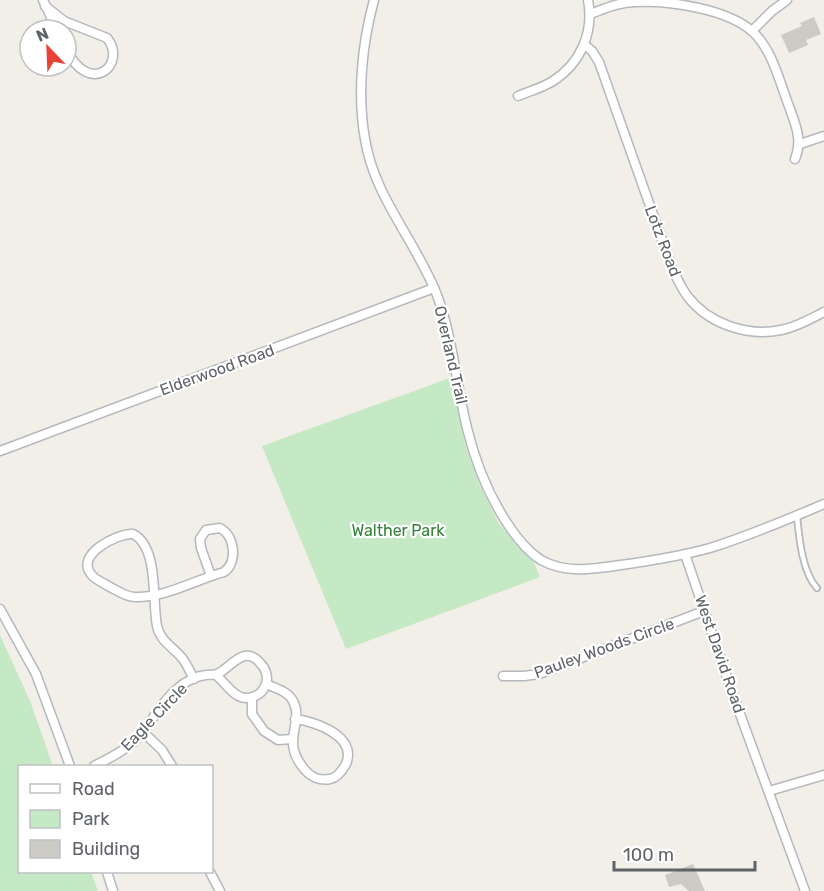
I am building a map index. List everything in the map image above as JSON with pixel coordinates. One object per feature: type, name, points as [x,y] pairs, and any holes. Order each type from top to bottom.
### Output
[{"type":"street","name":"Overland Trail","points":[[374,0],[362,72],[362,121],[366,147],[380,189],[422,261],[434,288],[444,318],[467,428],[478,466],[502,515],[515,536],[526,548],[540,560],[554,565],[578,570],[685,554]]},
{"type":"street","points":[[518,96],[543,87],[560,76],[585,45],[590,14],[588,0]]},
{"type":"street","points":[[752,31],[787,0]]},
{"type":"street","points":[[590,14],[634,2],[662,3],[718,14],[735,20],[752,31],[770,57],[800,138],[795,159]]},
{"type":"street","points":[[44,3],[51,18]]},
{"type":"street","points":[[44,3],[61,18]]},
{"type":"street","points":[[78,26],[107,38],[114,57],[110,65],[99,73],[87,74],[78,68]]},
{"type":"street","name":"Lotz Road","points":[[585,45],[599,62],[672,268],[692,302],[724,324],[741,330],[758,332],[792,327],[824,312]]},
{"type":"street","points":[[800,144],[824,136]]},
{"type":"street","name":"Elderwood Road","points":[[0,451],[434,288]]},
{"type":"street","points":[[685,554],[730,541],[824,504]]},
{"type":"street","points":[[194,679],[183,660],[160,635],[156,620],[154,596],[153,573],[142,541],[126,534],[116,536],[97,549],[87,561],[87,568],[92,576],[123,595],[132,598],[154,596],[211,576],[226,570],[232,561],[231,540],[229,534],[220,528],[206,530],[200,539],[211,576]]},
{"type":"street","name":"West David Road","points":[[685,554],[804,891]]},
{"type":"street","points":[[0,609],[36,674],[70,765]]},
{"type":"street","name":"Pauley Woods Circle","points":[[503,676],[539,674],[704,611]]},
{"type":"street","name":"Eagle Circle","points":[[96,765],[125,748],[143,732],[177,688],[205,675],[216,675],[237,658],[252,657],[263,666],[266,673],[266,684]]},
{"type":"street","points":[[216,675],[230,691],[239,697],[252,697],[262,691],[266,684],[291,697],[296,709],[292,739],[296,758],[310,775],[317,778],[334,778],[348,758],[346,748],[333,732],[319,723],[295,719]]},
{"type":"street","points":[[252,697],[252,714],[264,731],[278,740],[292,739]]},
{"type":"street","points":[[143,732],[162,750],[171,765]]},
{"type":"street","points":[[769,791],[824,775]]},
{"type":"street","points":[[107,873],[113,891]]},
{"type":"street","points":[[211,873],[220,891]]},
{"type":"lane","points":[[797,516],[801,549],[811,580],[817,588]]},
{"type":"green space","name":"Walther Park","points":[[450,378],[467,451],[480,485],[498,522],[517,546],[532,558],[540,577],[346,649],[262,446]]},
{"type":"green space","points":[[0,635],[30,701],[53,765],[18,765],[18,873],[91,873],[98,891],[0,891]]},
{"type":"building","points":[[814,17],[821,34],[806,40],[808,45],[789,53],[781,35],[802,26],[800,23]]},
{"type":"building","points":[[693,864],[705,891],[689,891],[681,884],[669,887],[665,875]]}]
